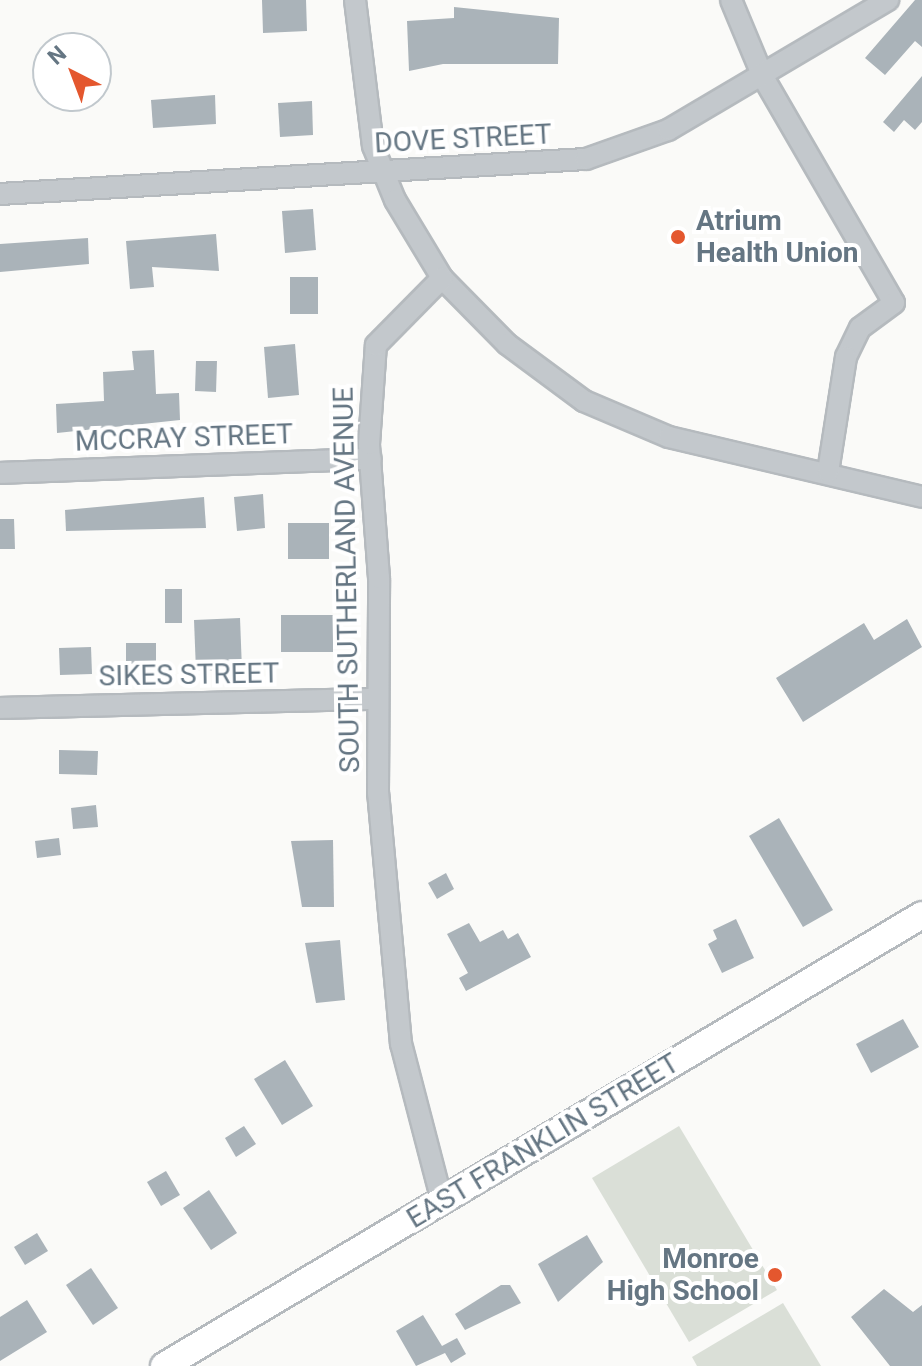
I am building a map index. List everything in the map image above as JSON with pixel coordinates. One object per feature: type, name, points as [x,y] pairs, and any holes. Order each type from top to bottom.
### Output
[{"type":"main road","name":"EAST FRANKLIN STREET","points":[[164,1366],[922,915]]},
{"type":"street","points":[[355,0],[359,71],[385,172],[418,245],[442,278],[507,344],[584,401],[669,437],[828,472],[922,497]]},
{"type":"street","points":[[731,0],[763,77],[894,303],[860,328],[846,357],[828,472]]},
{"type":"street","name":"DOVE STREET","points":[[0,194],[385,172],[605,155],[659,135],[763,77],[888,0]]},
{"type":"street","name":"SOUTH SUTHERLAND AVENUE","points":[[442,278],[376,345],[371,459],[378,793],[401,1044],[442,1201]]},
{"type":"street","name":"MCCRAY STREET","points":[[0,473],[371,459]]},
{"type":"street","name":"SIKES STREET","points":[[0,708],[378,699]]},
{"type":"shaded area","points":[[679,1126],[777,1290],[689,1342],[592,1178]]},
{"type":"shaded area","points":[[783,1303],[821,1366],[697,1366],[692,1357]]},
{"type":"building","points":[[262,0],[306,0],[307,31],[263,33]]},
{"type":"building","points":[[915,0],[922,0],[922,47],[915,41],[885,75],[865,58]]},
{"type":"building","points":[[454,7],[559,18],[558,64],[443,64],[409,71],[407,21],[454,18]]},
{"type":"building","points":[[922,76],[922,122],[915,130],[904,120],[894,132],[883,122]]},
{"type":"building","points":[[215,95],[216,124],[153,128],[151,100]]},
{"type":"building","points":[[312,101],[313,135],[280,137],[278,103]]},
{"type":"building","points":[[313,209],[316,250],[285,253],[282,211]]},
{"type":"building","points":[[216,234],[219,271],[152,267],[154,287],[130,289],[126,241]]},
{"type":"building","points":[[88,238],[89,264],[0,272],[0,244]]},
{"type":"building","points":[[290,277],[318,277],[318,314],[290,314]]},
{"type":"building","points":[[295,344],[299,395],[268,398],[264,347]]},
{"type":"building","points":[[154,350],[156,394],[179,393],[180,420],[57,433],[56,404],[104,401],[103,372],[134,370],[132,351]]},
{"type":"building","points":[[196,361],[217,361],[216,392],[195,391]]},
{"type":"building","points":[[263,494],[265,528],[237,531],[234,497]]},
{"type":"building","points":[[204,497],[206,528],[66,531],[65,510]]},
{"type":"building","points":[[0,519],[14,519],[15,549],[0,549]]},
{"type":"building","points":[[288,523],[329,523],[329,559],[288,559]]},
{"type":"building","points":[[165,589],[182,589],[182,623],[165,623]]},
{"type":"building","points":[[281,615],[333,615],[333,652],[281,652]]},
{"type":"building","points":[[240,618],[242,670],[196,671],[194,620]]},
{"type":"building","points":[[907,619],[922,647],[803,722],[776,678],[864,623],[874,640]]},
{"type":"building","points":[[126,643],[156,643],[156,671],[126,671]]},
{"type":"building","points":[[91,647],[92,674],[60,675],[59,648]]},
{"type":"building","points":[[59,750],[98,751],[97,775],[59,774]]},
{"type":"building","points":[[96,805],[98,827],[73,829],[71,808]]},
{"type":"building","points":[[779,818],[833,910],[803,927],[749,836]]},
{"type":"building","points":[[59,838],[61,855],[37,858],[35,841]]},
{"type":"building","points":[[333,840],[334,907],[302,907],[291,841]]},
{"type":"building","points":[[446,873],[454,889],[437,899],[428,883]]},
{"type":"building","points":[[736,919],[754,958],[722,973],[708,944],[717,939],[713,930]]},
{"type":"building","points":[[469,923],[480,942],[503,930],[508,939],[518,933],[531,957],[466,991],[459,978],[468,973],[447,934]]},
{"type":"building","points":[[340,940],[345,1000],[316,1003],[305,943]]},
{"type":"building","points":[[903,1019],[919,1047],[871,1073],[856,1044]]},
{"type":"building","points":[[285,1060],[313,1106],[282,1125],[254,1079]]},
{"type":"building","points":[[244,1126],[256,1144],[236,1157],[225,1138]]},
{"type":"building","points":[[166,1171],[180,1195],[161,1206],[147,1182]]},
{"type":"building","points":[[209,1190],[237,1233],[211,1250],[183,1208]]},
{"type":"building","points":[[37,1233],[48,1251],[25,1265],[14,1247]]},
{"type":"building","points":[[587,1235],[603,1262],[558,1302],[538,1264]]},
{"type":"building","points":[[91,1268],[118,1308],[93,1325],[66,1285]]},
{"type":"building","points":[[501,1285],[510,1285],[521,1303],[465,1330],[455,1314]]},
{"type":"building","points":[[884,1289],[913,1312],[922,1305],[922,1366],[890,1366],[851,1317]]},
{"type":"building","points":[[27,1300],[47,1332],[0,1361],[0,1317]]},
{"type":"building","points":[[423,1315],[442,1346],[457,1338],[466,1354],[451,1363],[445,1353],[416,1366],[396,1331]]},
{"type":"place","name":"Atrium Health Union","points":[[678,237]]},
{"type":"place","name":"Monroe High School","points":[[775,1275]]}]
